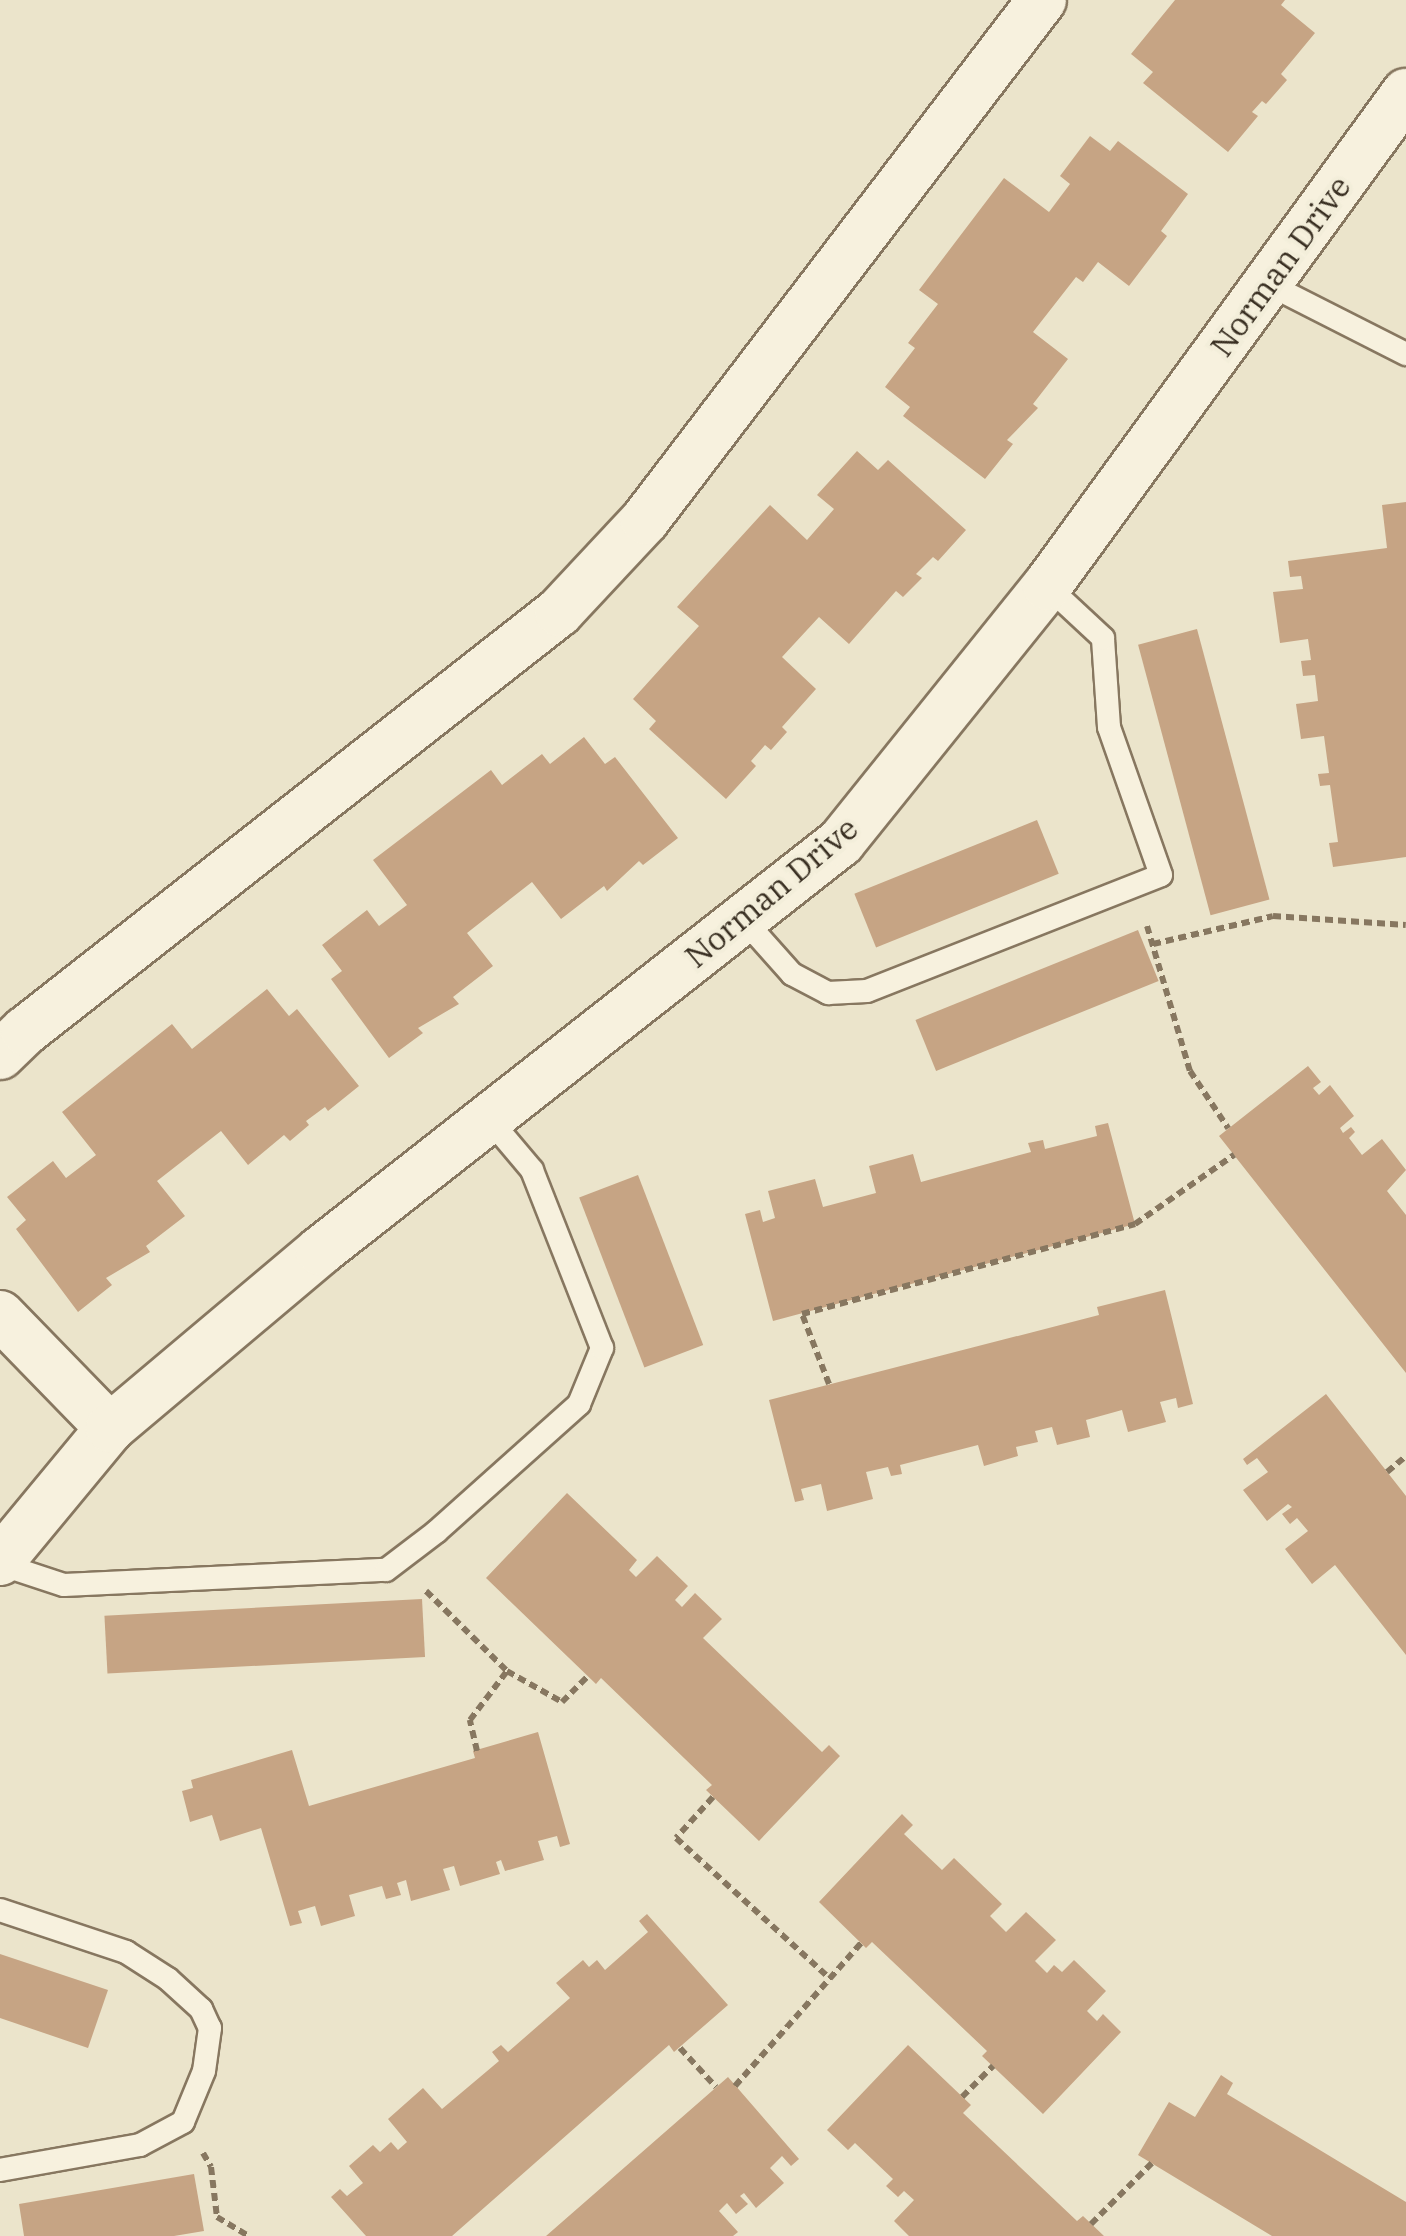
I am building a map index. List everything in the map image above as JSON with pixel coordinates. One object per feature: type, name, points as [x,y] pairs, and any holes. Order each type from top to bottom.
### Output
[{"type":"street","points":[[0,1055],[559,612],[645,520],[1042,0]]},
{"type":"street","name":"Norman Drive","points":[[0,1563],[110,1428],[320,1250],[841,842],[1048,586],[1406,94]]},
{"type":"street","points":[[0,1315],[110,1428]]},
{"type":"lane","points":[[1268,284],[1406,354]]},
{"type":"lane","points":[[743,918],[792,974],[828,993],[868,992],[1161,875],[1110,727],[1103,638],[1048,586]]},
{"type":"lane","points":[[0,1563],[64,1586],[386,1570],[579,1404],[602,1348],[532,1170],[488,1118]]},
{"type":"lane","points":[[0,1910],[126,1952],[168,1979],[201,2008],[210,2028],[204,2070],[183,2122],[140,2145],[0,2170]]},
{"type":"path","points":[[1129,888],[1153,944],[1190,1071],[1228,1128]]},
{"type":"path","points":[[1153,944],[1274,916],[1406,925]]},
{"type":"path","points":[[830,1384],[802,1314],[1135,1224],[1234,1155]]},
{"type":"path","points":[[1387,1472],[1406,1456]]},
{"type":"path","points":[[396,1562],[507,1672],[562,1702],[588,1676]]},
{"type":"path","points":[[477,1750],[470,1720],[507,1672]]},
{"type":"path","points":[[713,1797],[676,1838],[827,1976]]},
{"type":"path","points":[[735,2086],[827,1976],[861,1942]]},
{"type":"path","points":[[680,2048],[716,2087]]},
{"type":"path","points":[[962,2097],[992,2066]]},
{"type":"path","points":[[183,2122],[211,2167],[217,2217],[250,2236]]},
{"type":"path","points":[[1091,2224],[1152,2163]]},
{"type":"building","points":[[1175,0],[1285,0],[1281,5],[1315,33],[1281,74],[1287,80],[1266,104],[1262,101],[1252,112],[1258,116],[1228,152],[1143,83],[1153,72],[1131,54]]},
{"type":"building","points":[[1090,136],[1110,151],[1118,141],[1188,194],[1161,231],[1167,236],[1129,286],[1098,262],[1083,282],[1076,277],[1033,332],[1068,359],[1033,404],[1038,408],[1007,440],[1013,444],[985,479],[903,416],[910,407],[885,387],[915,348],[908,343],[938,304],[919,290],[1004,178],[1049,212],[1070,184],[1060,176]]},
{"type":"building","points":[[857,451],[878,470],[888,460],[966,530],[938,561],[933,557],[916,574],[922,578],[903,597],[896,591],[849,644],[819,617],[782,657],[816,689],[782,727],[787,732],[771,750],[765,745],[751,761],[756,766],[726,799],[649,729],[656,721],[633,699],[699,626],[677,607],[770,505],[807,540],[834,509],[817,495]]},
{"type":"building","points":[[1406,502],[1406,857],[1333,867],[1329,843],[1338,842],[1330,785],[1320,786],[1318,774],[1329,773],[1324,736],[1301,739],[1296,704],[1318,701],[1315,675],[1303,676],[1301,661],[1311,660],[1308,639],[1280,643],[1273,592],[1303,589],[1301,576],[1290,577],[1288,561],[1387,548],[1382,505]]},
{"type":"building","points":[[1197,629],[1269,899],[1211,915],[1138,645]]},
{"type":"building","points":[[584,737],[605,764],[615,757],[678,838],[643,865],[639,861],[607,891],[604,886],[561,919],[532,882],[467,933],[493,966],[453,997],[459,1004],[418,1028],[423,1033],[389,1058],[331,979],[342,971],[322,945],[367,910],[379,926],[407,905],[373,860],[491,770],[502,785],[542,754],[550,764]]},
{"type":"building","points":[[1037,820],[1059,874],[876,948],[854,894]]},
{"type":"building","points":[[1138,930],[1159,981],[936,1071],[915,1020]]},
{"type":"building","points":[[267,989],[289,1016],[297,1009],[359,1086],[328,1111],[325,1107],[306,1121],[309,1125],[290,1141],[284,1135],[248,1165],[221,1131],[157,1181],[185,1216],[146,1246],[150,1252],[106,1278],[112,1285],[78,1312],[16,1229],[26,1220],[7,1197],[53,1161],[66,1178],[96,1155],[62,1112],[172,1024],[192,1049]]},
{"type":"building","points":[[1308,1066],[1321,1082],[1313,1088],[1319,1095],[1330,1085],[1354,1116],[1340,1128],[1343,1133],[1351,1127],[1355,1132],[1349,1138],[1362,1155],[1382,1139],[1406,1170],[1387,1191],[1406,1215],[1406,1373],[1219,1136]]},
{"type":"building","points":[[1108,1123],[1135,1224],[773,1321],[745,1214],[760,1210],[763,1222],[775,1218],[768,1191],[815,1179],[823,1207],[876,1193],[869,1166],[913,1154],[921,1182],[1031,1152],[1028,1143],[1043,1140],[1045,1149],[1097,1136],[1095,1126]]},
{"type":"building","points":[[638,1175],[703,1345],[644,1367],[579,1198]]},
{"type":"building","points":[[1165,1290],[1193,1404],[1178,1408],[1176,1398],[1160,1402],[1166,1422],[1128,1432],[1122,1410],[1086,1420],[1090,1437],[1057,1445],[1052,1427],[1035,1431],[1038,1442],[1016,1447],[1018,1456],[984,1466],[978,1445],[900,1465],[902,1474],[891,1476],[888,1467],[866,1472],[873,1499],[827,1511],[821,1484],[801,1489],[804,1500],[795,1502],[769,1400],[1099,1315],[1097,1307]]},
{"type":"building","points":[[1326,1394],[1406,1496],[1406,1655],[1335,1565],[1312,1584],[1285,1549],[1308,1531],[1297,1518],[1290,1524],[1282,1514],[1292,1507],[1288,1504],[1267,1521],[1243,1490],[1268,1472],[1257,1458],[1247,1465],[1243,1459]]},
{"type":"building","points":[[567,1493],[637,1560],[629,1570],[636,1577],[657,1556],[688,1586],[675,1600],[682,1607],[695,1593],[722,1619],[703,1638],[822,1752],[829,1745],[840,1756],[759,1841],[706,1790],[712,1785],[601,1678],[596,1684],[486,1578]]},
{"type":"building","points":[[422,1599],[425,1657],[107,1674],[104,1616]]},
{"type":"building","points":[[538,1732],[570,1844],[560,1847],[557,1836],[538,1841],[544,1860],[505,1871],[501,1860],[496,1862],[500,1874],[460,1886],[454,1866],[443,1869],[450,1890],[411,1901],[406,1880],[397,1883],[401,1895],[386,1899],[382,1886],[349,1895],[355,1916],[321,1926],[315,1906],[298,1911],[302,1923],[290,1926],[261,1828],[220,1841],[212,1815],[190,1822],[182,1791],[193,1788],[191,1780],[292,1750],[309,1806],[475,1758],[473,1751]]},
{"type":"building","points":[[902,1814],[913,1825],[904,1834],[942,1870],[954,1858],[1002,1904],[990,1916],[1006,1932],[1026,1912],[1056,1940],[1035,1961],[1047,1973],[1054,1965],[1062,1972],[1074,1960],[1106,1991],[1087,2011],[1097,2021],[1103,2014],[1121,2032],[1043,2114],[982,2056],[987,2051],[872,1942],[866,1948],[819,1902]]},
{"type":"building","points":[[647,1914],[728,2005],[674,2052],[669,2045],[452,2236],[366,2236],[331,2197],[340,2189],[347,2196],[363,2183],[349,2166],[373,2145],[380,2152],[391,2142],[398,2150],[407,2142],[388,2119],[423,2088],[442,2109],[499,2061],[492,2052],[501,2045],[508,2052],[570,1998],[556,1983],[583,1960],[589,1967],[597,1960],[605,1970],[648,1932],[639,1921]]},
{"type":"building","points":[[0,1954],[108,1990],[88,2048],[0,2018]]},
{"type":"building","points":[[908,2045],[971,2105],[963,2113],[1077,2221],[1083,2216],[1104,2236],[909,2236],[894,2221],[914,2200],[904,2191],[898,2197],[886,2186],[893,2179],[855,2143],[848,2150],[827,2130]]},
{"type":"building","points":[[1221,2075],[1233,2083],[1227,2094],[1406,2202],[1406,2236],[1272,2236],[1138,2155],[1169,2102],[1195,2117]]},
{"type":"building","points":[[728,2077],[799,2159],[791,2166],[782,2156],[770,2168],[784,2183],[756,2208],[744,2193],[740,2196],[748,2204],[736,2214],[727,2203],[719,2211],[738,2232],[733,2236],[546,2236]]},
{"type":"building","points":[[194,2174],[204,2231],[174,2236],[24,2236],[19,2204]]}]
